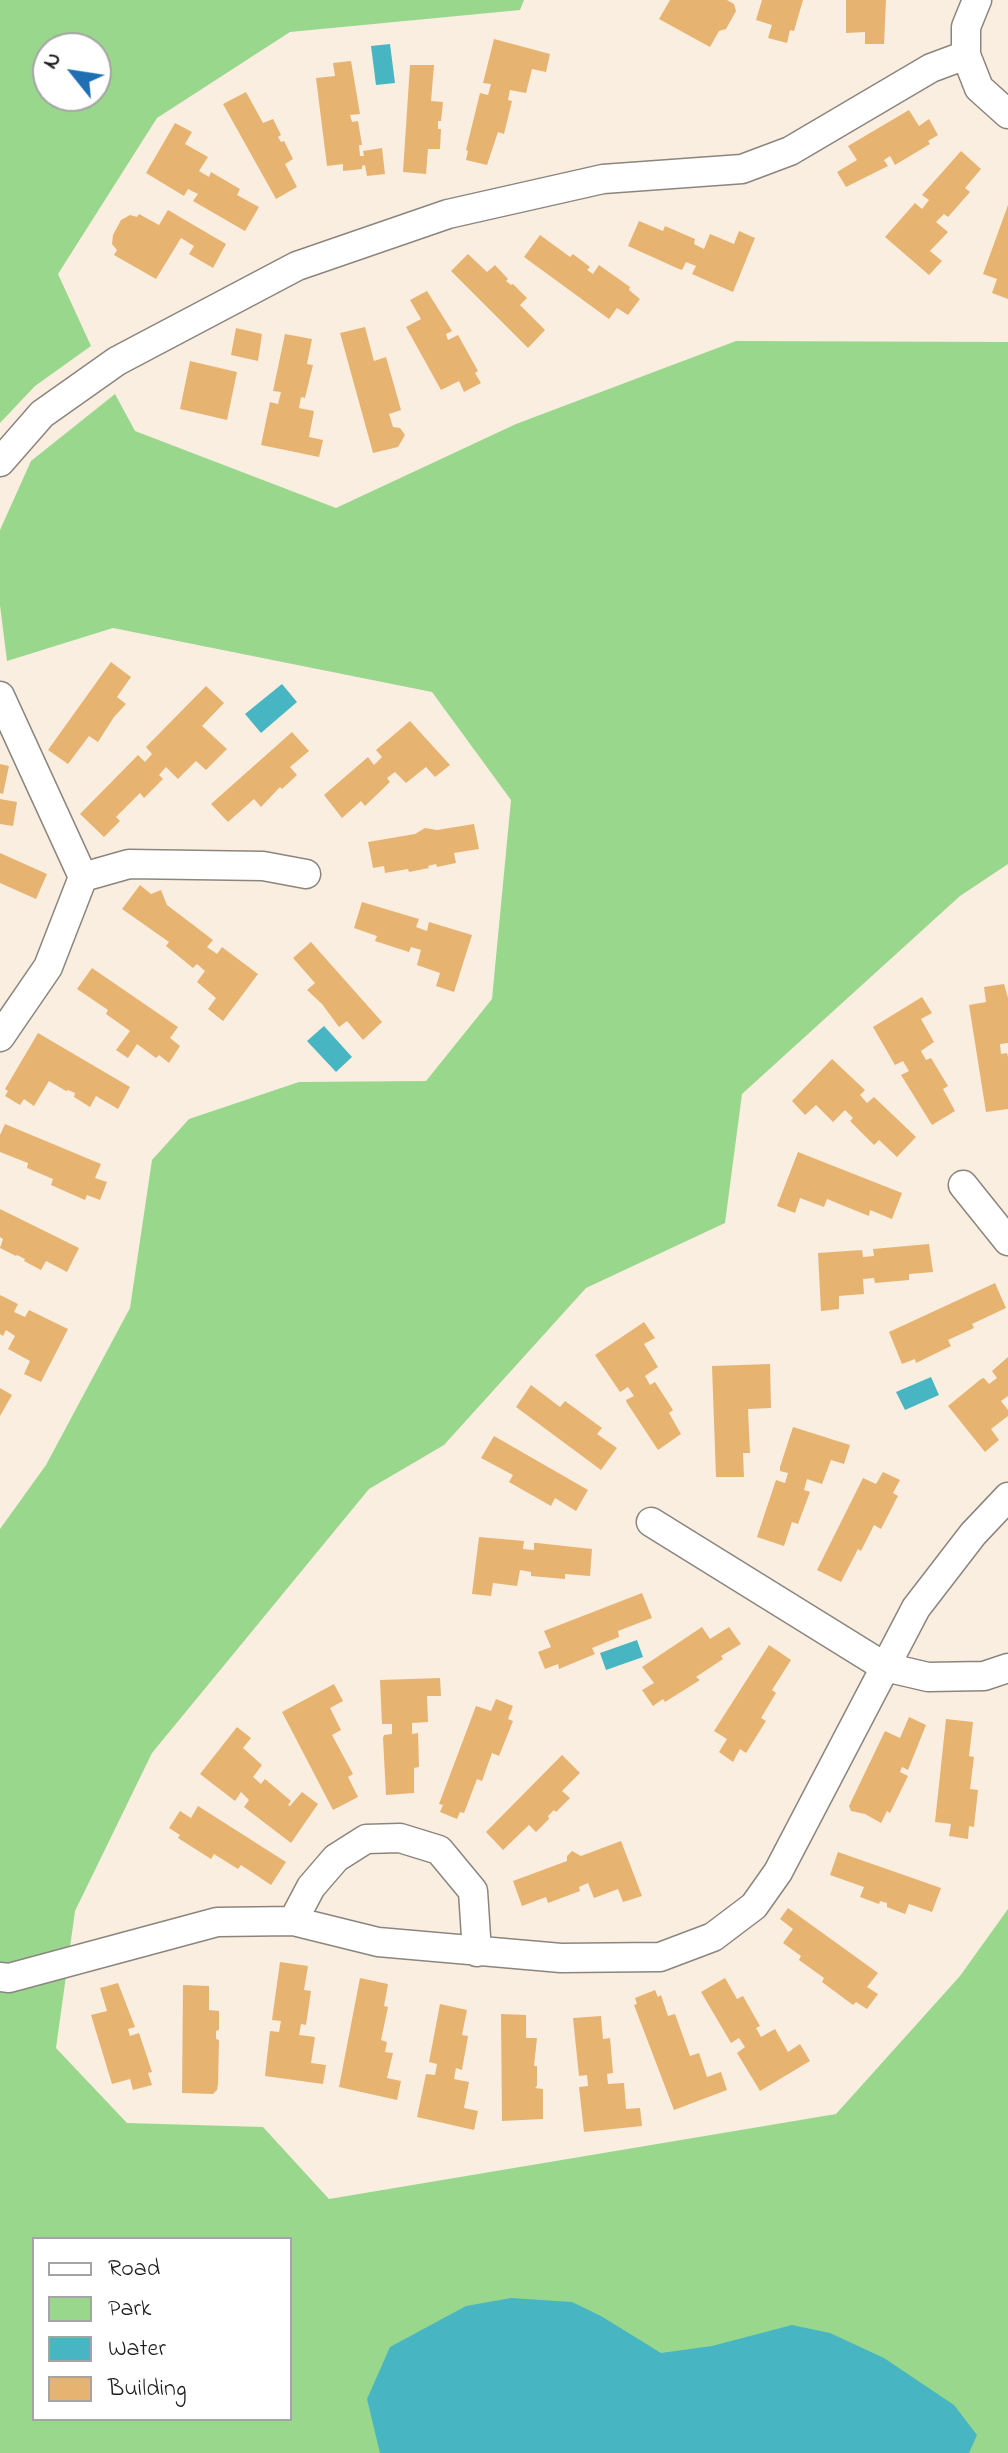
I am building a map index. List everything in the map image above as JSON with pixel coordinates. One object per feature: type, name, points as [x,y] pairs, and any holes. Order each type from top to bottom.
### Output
[{"type":"street","points":[[977,0],[966,27],[966,55],[979,88],[1008,114]]},
{"type":"street","points":[[0,462],[42,414],[117,361],[297,266],[448,214],[603,179],[742,169],[790,151],[931,68],[966,55]]},
{"type":"street","points":[[0,696],[83,877],[48,967],[0,1037]]},
{"type":"street","points":[[83,877],[129,864],[263,866],[306,874]]},
{"type":"street","points":[[963,1185],[1008,1241]]},
{"type":"street","points":[[0,1977],[9,1978],[217,1922],[293,1921],[378,1942],[561,1958],[660,1957],[713,1937],[754,1906],[778,1872],[916,1608],[973,1534],[1008,1497]]},
{"type":"street","points":[[651,1522],[885,1667],[928,1677],[984,1676],[1008,1668]]},
{"type":"street","points":[[293,1921],[311,1887],[336,1858],[366,1839],[400,1838],[439,1850],[473,1891],[477,1952]]},
{"type":"green space","points":[[0,0],[524,0],[520,10],[290,32],[157,118],[58,274],[91,346],[35,386],[0,423]]},
{"type":"green space","points":[[736,341],[1008,342],[1008,864],[960,896],[742,1094],[725,1223],[586,1288],[444,1445],[369,1489],[152,1753],[75,1911],[56,2048],[127,2123],[263,2127],[329,2199],[836,2114],[960,1976],[1008,1909],[1008,2453],[0,2453],[0,1529],[46,1465],[130,1308],[152,1160],[189,1119],[299,1082],[426,1081],[492,999],[511,800],[432,692],[113,628],[7,661],[0,605],[0,530],[31,461],[115,394],[135,431],[336,508],[516,424]]},
{"type":"water","points":[[390,44],[395,83],[376,85],[371,46]]},
{"type":"water","points":[[282,684],[297,702],[261,733],[245,714]]},
{"type":"water","points":[[324,1026],[352,1057],[336,1072],[307,1041]]},
{"type":"water","points":[[931,1377],[939,1395],[905,1410],[896,1392]]},
{"type":"water","points":[[637,1640],[643,1657],[606,1670],[600,1653]]},
{"type":"water","points":[[511,2298],[572,2302],[661,2353],[712,2346],[792,2325],[830,2333],[884,2358],[954,2405],[977,2435],[969,2453],[380,2453],[367,2399],[390,2347],[466,2306]]},
{"type":"building","points":[[670,0],[727,0],[734,4],[736,11],[726,29],[719,31],[710,47],[659,19]]},
{"type":"building","points":[[762,0],[803,0],[787,43],[768,38],[772,25],[756,20]]},
{"type":"building","points":[[846,0],[886,0],[884,44],[865,44],[865,32],[846,33]]},
{"type":"building","points":[[494,39],[550,54],[546,72],[532,69],[526,93],[510,90],[508,100],[512,101],[504,134],[498,132],[487,165],[466,160],[466,150],[480,93],[488,95],[491,84],[483,83]]},
{"type":"building","points":[[351,61],[360,114],[350,115],[352,122],[358,121],[362,145],[359,145],[360,156],[364,156],[363,151],[382,148],[385,174],[367,176],[365,165],[362,169],[343,171],[343,164],[327,166],[316,78],[335,76],[333,63]]},
{"type":"building","points":[[410,65],[434,65],[431,101],[443,102],[441,121],[438,121],[438,129],[441,129],[440,149],[428,149],[426,174],[403,172]]},
{"type":"building","points":[[246,92],[263,123],[273,119],[281,135],[278,137],[281,142],[284,141],[293,159],[285,164],[297,187],[276,199],[223,104]]},
{"type":"building","points":[[909,110],[919,126],[929,119],[938,135],[928,141],[930,144],[895,165],[890,156],[884,160],[888,166],[846,187],[837,172],[857,160],[848,146]]},
{"type":"building","points":[[175,123],[192,132],[185,144],[208,157],[199,171],[209,177],[211,172],[240,189],[237,195],[259,207],[245,231],[193,201],[198,194],[188,189],[184,196],[146,173]]},
{"type":"building","points":[[961,151],[981,169],[965,188],[970,192],[948,217],[944,214],[936,222],[948,232],[930,251],[942,261],[929,275],[885,237],[915,203],[922,209],[929,200],[922,195]]},
{"type":"building","points":[[1008,205],[1008,299],[992,293],[997,279],[983,274]]},
{"type":"building","points":[[168,210],[226,244],[213,268],[189,254],[194,246],[181,238],[156,279],[114,255],[117,250],[112,244],[113,235],[121,220],[139,214],[159,225]]},
{"type":"building","points":[[639,221],[663,231],[665,226],[695,239],[694,244],[704,249],[710,234],[734,244],[739,231],[755,238],[733,292],[692,274],[696,266],[686,262],[682,270],[628,246]]},
{"type":"building","points":[[540,235],[570,257],[573,254],[590,267],[587,270],[593,274],[599,265],[630,287],[629,290],[640,299],[628,315],[617,308],[609,319],[524,257]]},
{"type":"building","points":[[468,254],[487,272],[495,265],[508,279],[506,281],[527,298],[520,305],[545,330],[528,348],[451,271]]},
{"type":"building","points":[[427,291],[452,331],[446,334],[448,340],[458,335],[478,371],[475,373],[481,383],[464,392],[459,381],[441,390],[406,327],[421,319],[410,300]]},
{"type":"building","points":[[365,327],[374,361],[386,357],[401,410],[389,414],[393,427],[400,428],[405,435],[398,447],[373,453],[340,333]]},
{"type":"building","points":[[236,328],[262,334],[258,361],[231,355]]},
{"type":"building","points":[[285,334],[312,339],[307,364],[313,365],[305,398],[301,397],[299,408],[314,411],[309,437],[323,440],[319,457],[261,445],[270,402],[278,404],[281,392],[273,391]]},
{"type":"building","points":[[190,361],[237,372],[227,420],[180,409]]},
{"type":"building","points":[[111,662],[131,677],[117,697],[126,704],[98,742],[89,736],[68,764],[48,750]]},
{"type":"building","points":[[206,686],[224,703],[202,726],[227,749],[206,770],[196,761],[178,779],[166,767],[159,775],[163,779],[144,798],[140,793],[116,817],[120,821],[104,837],[80,814],[138,755],[145,762],[152,754],[146,747]]},
{"type":"building","points":[[410,721],[450,765],[435,777],[426,767],[406,783],[395,772],[387,778],[390,782],[365,806],[361,801],[342,818],[324,795],[368,757],[374,765],[382,757],[376,750]]},
{"type":"building","points":[[292,732],[309,751],[290,767],[297,775],[261,807],[254,799],[228,822],[211,804]]},
{"type":"building","points":[[0,764],[9,766],[3,794],[0,793]]},
{"type":"building","points":[[0,799],[17,802],[13,826],[0,824]]},
{"type":"building","points":[[474,824],[479,849],[454,853],[456,863],[437,867],[436,864],[409,872],[408,869],[385,873],[384,866],[373,868],[368,842],[415,834],[425,828],[437,830]]},
{"type":"building","points":[[0,853],[47,874],[36,899],[0,883]]},
{"type":"building","points":[[140,885],[151,894],[161,890],[167,905],[213,940],[207,947],[217,954],[222,947],[258,974],[223,1021],[208,1009],[216,998],[197,982],[205,971],[197,964],[193,968],[166,946],[169,942],[122,909]]},
{"type":"building","points":[[362,902],[419,919],[416,927],[427,931],[429,922],[472,935],[454,992],[436,986],[440,973],[417,965],[421,950],[411,947],[409,952],[375,941],[377,936],[354,928]]},
{"type":"building","points":[[311,942],[382,1022],[363,1040],[347,1021],[339,1027],[307,990],[315,983],[293,958]]},
{"type":"building","points":[[92,968],[178,1027],[170,1038],[180,1046],[169,1063],[137,1044],[128,1058],[116,1050],[130,1031],[106,1014],[108,1010],[77,989]]},
{"type":"building","points":[[1004,984],[1008,998],[1008,1043],[1000,1044],[1001,1054],[1007,1053],[1008,1057],[1008,1109],[986,1112],[969,1005],[986,1002],[984,987]]},
{"type":"building","points":[[922,997],[932,1013],[921,1019],[934,1042],[921,1051],[926,1060],[931,1058],[948,1086],[943,1089],[955,1111],[932,1125],[901,1075],[909,1071],[903,1061],[895,1065],[873,1027]]},
{"type":"building","points":[[38,1033],[130,1087],[118,1109],[96,1096],[90,1107],[74,1097],[75,1093],[49,1081],[34,1106],[24,1099],[20,1105],[5,1096],[8,1091],[5,1089]]},
{"type":"building","points":[[832,1059],[865,1090],[860,1095],[867,1103],[874,1097],[916,1137],[897,1157],[879,1140],[874,1145],[850,1121],[853,1118],[845,1110],[833,1122],[816,1105],[805,1115],[792,1101]]},
{"type":"building","points":[[5,1124],[101,1164],[95,1178],[107,1182],[100,1200],[87,1195],[85,1200],[51,1185],[53,1179],[27,1168],[28,1163],[0,1152],[0,1135]]},
{"type":"building","points":[[798,1152],[902,1193],[892,1219],[870,1210],[869,1216],[827,1199],[824,1207],[800,1198],[795,1213],[777,1206]]},
{"type":"building","points":[[0,1209],[79,1248],[67,1272],[46,1261],[41,1270],[0,1248],[3,1239],[0,1237]]},
{"type":"building","points":[[929,1244],[933,1272],[909,1274],[909,1280],[875,1283],[874,1278],[863,1279],[864,1294],[839,1296],[839,1309],[821,1311],[818,1253],[862,1250],[863,1257],[874,1256],[873,1249]]},
{"type":"building","points":[[995,1283],[1006,1308],[972,1324],[974,1328],[948,1340],[951,1346],[916,1363],[915,1359],[902,1364],[889,1332]]},
{"type":"building","points":[[0,1295],[18,1304],[14,1312],[25,1317],[29,1310],[68,1329],[41,1382],[24,1374],[30,1361],[8,1349],[15,1336],[6,1330],[3,1336],[0,1334]]},
{"type":"building","points":[[644,1322],[655,1338],[644,1344],[658,1367],[645,1376],[650,1385],[655,1382],[673,1410],[669,1413],[681,1434],[658,1450],[627,1403],[626,1400],[634,1396],[628,1387],[620,1392],[595,1355]]},
{"type":"building","points":[[1008,1357],[1008,1396],[1001,1401],[1008,1410],[1008,1416],[991,1429],[999,1440],[985,1452],[948,1406],[981,1379],[984,1378],[989,1384],[997,1378],[992,1371]]},
{"type":"building","points":[[770,1364],[771,1408],[748,1409],[750,1453],[743,1453],[744,1477],[716,1477],[712,1366]]},
{"type":"building","points":[[531,1385],[560,1407],[565,1401],[602,1428],[597,1434],[617,1448],[601,1470],[516,1407]]},
{"type":"building","points":[[0,1388],[12,1395],[0,1416]]},
{"type":"building","points":[[793,1427],[850,1445],[844,1464],[831,1460],[822,1484],[807,1479],[804,1490],[810,1492],[798,1524],[792,1522],[784,1546],[757,1537],[776,1480],[785,1483],[788,1473],[780,1471],[780,1467]]},
{"type":"building","points":[[494,1436],[588,1490],[576,1511],[555,1498],[551,1506],[509,1482],[513,1475],[481,1458]]},
{"type":"building","points":[[883,1472],[900,1480],[893,1493],[898,1496],[881,1529],[874,1525],[841,1582],[817,1570],[863,1478],[876,1484]]},
{"type":"building","points":[[479,1537],[524,1541],[523,1549],[534,1550],[534,1543],[537,1543],[592,1549],[590,1576],[565,1574],[565,1579],[531,1576],[531,1572],[520,1570],[517,1586],[493,1583],[491,1596],[472,1594]]},
{"type":"building","points":[[642,1593],[652,1618],[618,1631],[619,1637],[592,1648],[595,1654],[559,1669],[558,1664],[545,1669],[538,1652],[551,1647],[544,1631]]},
{"type":"building","points":[[702,1627],[710,1639],[729,1627],[741,1644],[696,1677],[700,1680],[653,1706],[642,1690],[654,1683],[642,1667]]},
{"type":"building","points":[[769,1645],[791,1660],[772,1690],[776,1693],[761,1718],[766,1721],[746,1753],[740,1749],[733,1762],[719,1752],[727,1739],[714,1731]]},
{"type":"building","points":[[440,1678],[441,1696],[427,1696],[428,1722],[412,1723],[412,1734],[418,1733],[419,1767],[414,1768],[414,1793],[386,1795],[383,1738],[392,1734],[392,1724],[382,1724],[380,1680]]},
{"type":"building","points":[[334,1684],[343,1701],[330,1708],[341,1730],[332,1735],[353,1774],[348,1777],[358,1797],[333,1810],[282,1712]]},
{"type":"building","points":[[496,1699],[513,1706],[508,1719],[513,1721],[499,1756],[492,1753],[482,1781],[477,1779],[464,1813],[460,1812],[457,1819],[440,1812],[443,1805],[439,1804],[476,1706],[491,1711]]},
{"type":"building","points":[[909,1717],[926,1725],[908,1770],[902,1767],[900,1772],[908,1776],[890,1813],[887,1811],[881,1823],[865,1814],[851,1811],[849,1806],[885,1731],[900,1738]]},
{"type":"building","points":[[946,1719],[973,1722],[969,1756],[974,1757],[970,1789],[978,1790],[974,1827],[969,1826],[968,1839],[949,1836],[951,1824],[935,1822]]},
{"type":"building","points":[[237,1727],[251,1738],[243,1748],[262,1765],[253,1777],[261,1784],[265,1779],[291,1801],[290,1806],[302,1792],[318,1804],[291,1843],[244,1807],[249,1800],[241,1792],[235,1801],[200,1774]]},
{"type":"building","points":[[562,1755],[580,1773],[562,1791],[570,1798],[548,1816],[549,1819],[536,1832],[529,1825],[503,1850],[486,1832]]},
{"type":"building","points":[[198,1806],[286,1862],[271,1885],[241,1865],[238,1869],[214,1854],[211,1859],[178,1838],[180,1835],[169,1828],[180,1811],[191,1818]]},
{"type":"building","points":[[621,1841],[642,1896],[623,1902],[618,1889],[594,1898],[588,1883],[579,1887],[580,1891],[548,1903],[546,1897],[522,1906],[513,1881],[567,1861],[572,1851],[581,1856]]},
{"type":"building","points":[[838,1852],[941,1888],[932,1912],[909,1904],[905,1914],[887,1907],[887,1903],[880,1901],[879,1904],[860,1897],[864,1887],[830,1875]]},
{"type":"building","points":[[788,1908],[878,1973],[867,1987],[878,1994],[867,2009],[856,2002],[853,2005],[822,1982],[824,1978],[799,1960],[801,1956],[783,1943],[793,1929],[780,1919]]},
{"type":"building","points":[[280,1962],[308,1966],[304,1990],[311,1991],[306,2025],[301,2024],[299,2035],[315,2037],[311,2063],[326,2065],[323,2084],[265,2076],[270,2031],[279,2032],[281,2021],[272,2020]]},
{"type":"building","points":[[360,1978],[388,1984],[384,2006],[388,2007],[381,2040],[387,2042],[385,2052],[393,2053],[387,2078],[401,2081],[397,2100],[339,2087]]},
{"type":"building","points":[[725,1978],[737,1999],[743,1996],[760,2026],[756,2028],[761,2037],[775,2029],[788,2052],[800,2044],[810,2061],[760,2091],[737,2053],[745,2047],[739,2038],[731,2043],[701,1992]]},
{"type":"building","points":[[118,1983],[135,2027],[128,2029],[130,2036],[139,2033],[152,2072],[148,2073],[152,2085],[133,2090],[130,2079],[112,2084],[91,2015],[107,2011],[100,1988]]},
{"type":"building","points":[[183,1985],[209,1986],[209,2010],[219,2011],[219,2030],[216,2031],[216,2039],[219,2040],[218,2084],[213,2094],[182,2093]]},
{"type":"building","points":[[655,1990],[658,1997],[661,1995],[668,2016],[675,2014],[690,2056],[699,2053],[707,2077],[721,2072],[727,2090],[674,2110],[634,2005],[637,2004],[635,1998]]},
{"type":"building","points":[[440,2004],[467,2010],[462,2035],[468,2036],[462,2070],[456,2068],[454,2079],[469,2082],[464,2108],[478,2111],[474,2130],[417,2117],[426,2074],[435,2075],[437,2064],[429,2062]]},
{"type":"building","points":[[501,2014],[526,2015],[526,2038],[537,2038],[535,2088],[543,2089],[543,2119],[502,2121]]},
{"type":"building","points":[[601,2016],[603,2039],[610,2038],[613,2073],[607,2074],[608,2084],[624,2083],[626,2109],[640,2108],[642,2126],[584,2132],[579,2087],[588,2086],[587,2075],[579,2076],[573,2018]]}]
